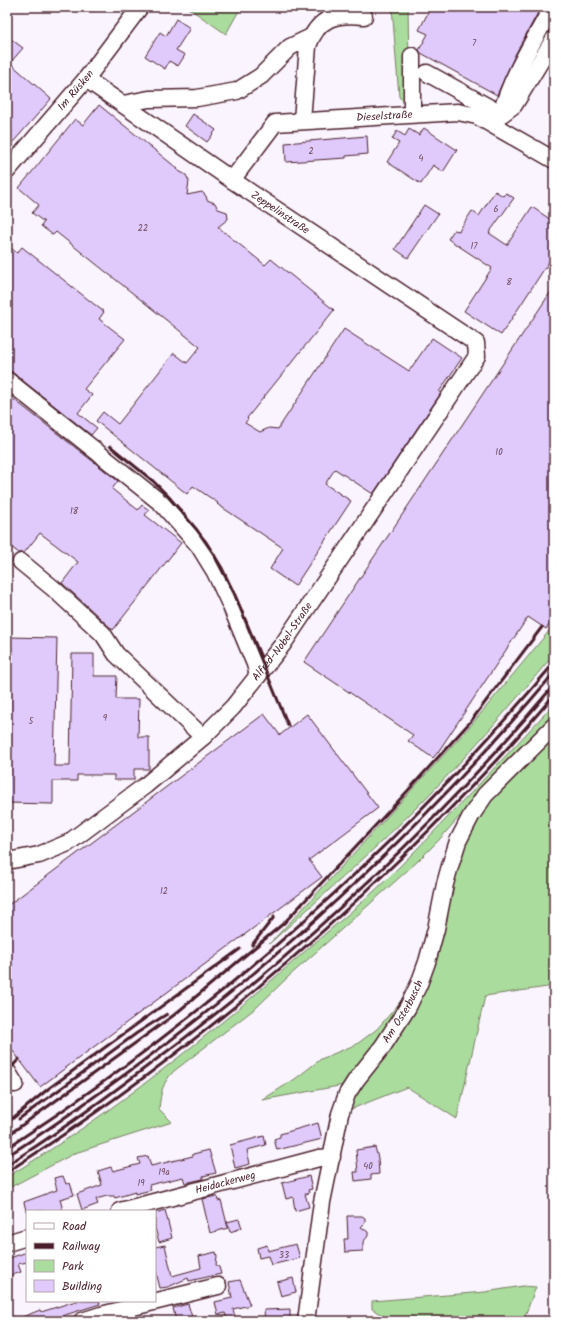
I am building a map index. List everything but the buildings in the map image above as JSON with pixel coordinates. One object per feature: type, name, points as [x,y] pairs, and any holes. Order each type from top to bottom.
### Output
[{"type":"street","name":"Im Rüsken","points":[[7,171],[86,80],[140,7]]},
{"type":"street","points":[[498,120],[505,98],[523,60],[552,7]]},
{"type":"street","points":[[302,120],[308,46],[311,37],[324,21],[346,14],[364,16]]},
{"type":"street","points":[[123,104],[149,99],[197,98],[237,91],[260,76],[290,47],[311,37]]},
{"type":"street","points":[[498,120],[514,105],[554,39]]},
{"type":"street","points":[[412,56],[412,114]]},
{"type":"street","points":[[427,73],[498,120]]},
{"type":"street","name":"Zeppelinstraße","points":[[86,80],[232,180],[476,343]]},
{"type":"street","name":"Dieselstraße","points":[[232,180],[275,123],[302,120],[458,112],[498,120],[554,160]]},
{"type":"street","name":"Alfred-Nobel-Straße","points":[[7,861],[39,855],[68,843],[146,785],[203,737],[233,707],[283,644],[478,356],[476,343]]},
{"type":"street","points":[[7,380],[161,503],[199,546],[215,572],[230,604],[255,664],[258,676]]},
{"type":"street","points":[[21,562],[54,589],[103,634],[116,654],[203,737]]},
{"type":"street","name":"Am Osterbusch","points":[[306,1321],[322,1202],[340,1114],[348,1094],[356,1080],[383,1046],[408,1007],[419,984],[436,929],[450,866],[458,841],[470,816],[485,795],[554,726]]},
{"type":"street","name":"Heidackerweg","points":[[124,1210],[319,1158],[332,1157]]},
{"type":"street","points":[[7,1243],[26,1237]]},
{"type":"street","points":[[156,1301],[218,1286]]},
{"type":"street","points":[[82,1321],[102,1314],[152,1302]]},
{"type":"green space","points":[[187,7],[241,7],[226,34]]},
{"type":"green space","points":[[392,7],[408,7],[409,66],[406,98],[403,101],[399,97]]},
{"type":"green space","points":[[554,625],[554,654],[521,694],[452,771],[398,825],[344,877],[269,944],[472,724]]},
{"type":"green space","points":[[554,704],[554,986],[485,996],[457,1119],[407,1087],[346,1111],[344,1085],[262,1100],[295,1079],[321,1059],[357,1044],[377,1029],[397,1006],[412,984],[422,960],[462,816],[459,817],[418,861],[287,978],[257,1007],[174,1071],[163,1088],[159,1109],[172,1122],[75,1153],[7,1189],[7,1177],[85,1127],[160,1072],[268,984],[365,899],[428,838]]},
{"type":"green space","points":[[523,1286],[536,1287],[523,1321],[391,1321],[372,1309],[372,1301],[485,1292]]},
{"type":"railway","points":[[110,446],[153,481],[169,497],[197,530],[213,553],[234,593],[288,725]]},
{"type":"railway","points":[[7,1136],[174,1015],[284,923],[471,721],[542,627]]},
{"type":"railway","points":[[7,1148],[83,1096],[157,1042],[229,985],[298,926],[366,864],[431,799],[494,732],[554,663]]},
{"type":"railway","points":[[7,1156],[85,1103],[189,1026],[300,933],[354,884],[457,781],[554,673]]},
{"type":"railway","points":[[7,1165],[77,1118],[201,1026],[309,936],[411,840],[461,790],[554,685]]},
{"type":"railway","points":[[7,1172],[112,1101],[162,1064],[212,1025],[309,944],[441,819],[554,695]]},
{"type":"railway","points":[[252,945],[274,917]]},
{"type":"railway","points":[[7,1123],[48,1089],[240,949]]},
{"type":"railway","points":[[19,1119],[137,1033],[167,1014]]},
{"type":"railway","points":[[7,1072],[19,1059]]}]
